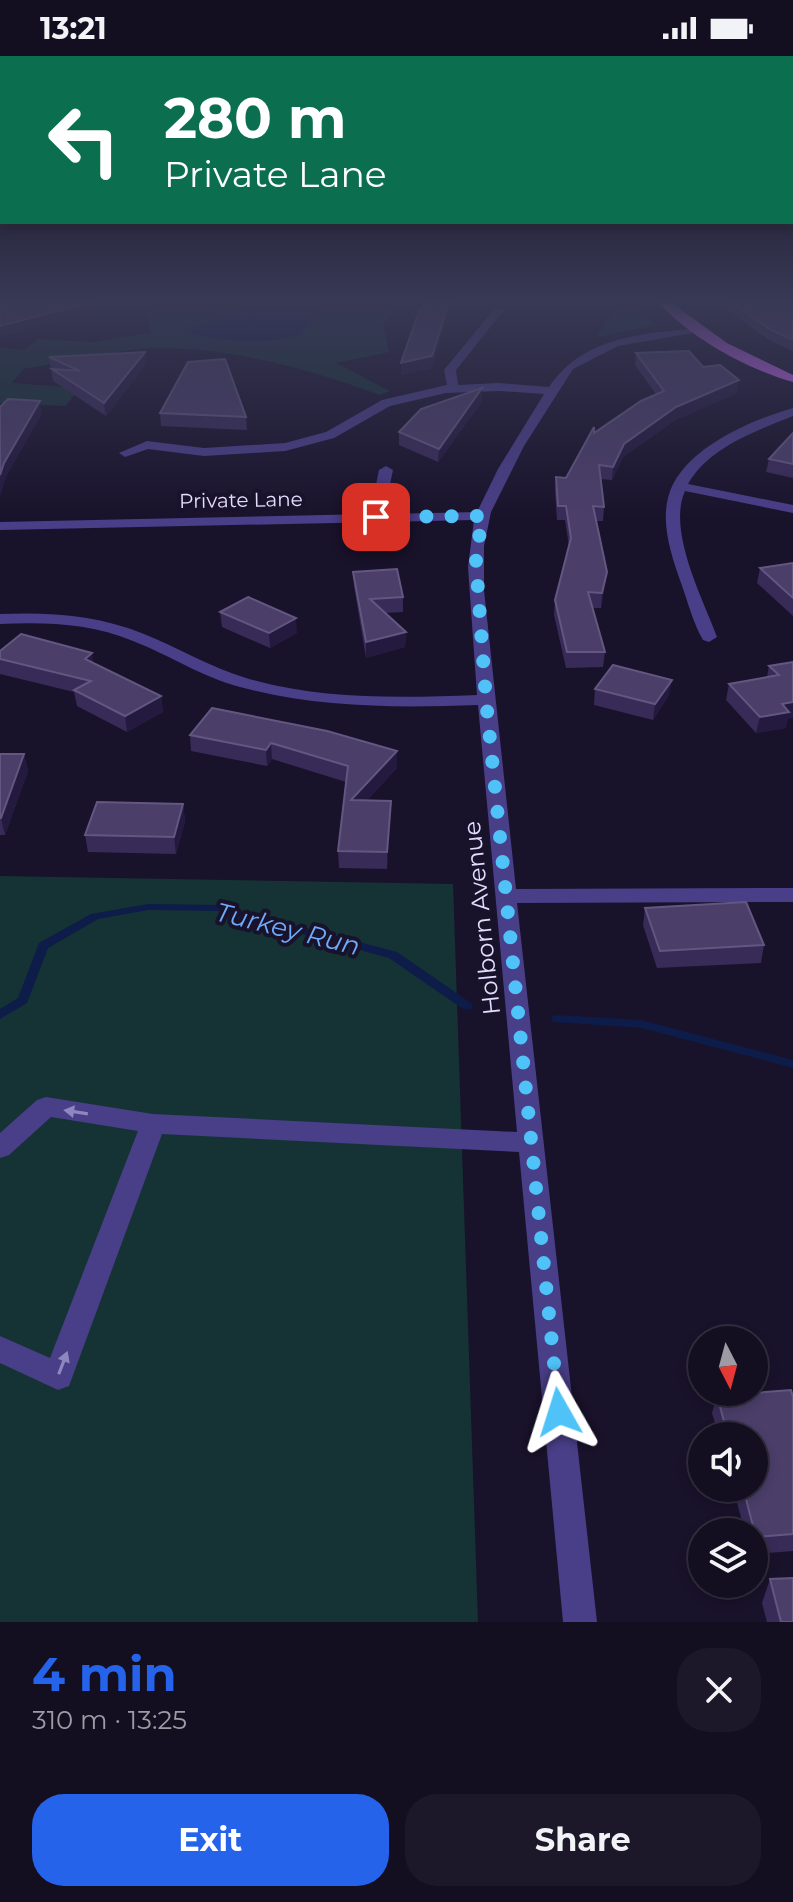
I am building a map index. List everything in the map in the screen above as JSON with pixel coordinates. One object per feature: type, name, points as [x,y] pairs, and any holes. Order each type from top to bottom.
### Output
[{"type":"street","points":[[450,372],[453,389]]},
{"type":"street","name":"Holborn Avenue","points":[[565,372],[482,516],[476,561],[486,700],[580,1622]]},
{"type":"street","points":[[125,453],[147,445],[218,452],[285,447],[330,435],[386,403],[453,389],[552,391]]},
{"type":"street","points":[[709,637],[682,559],[673,520],[674,500],[679,486],[694,465],[712,451],[793,412]]},
{"type":"street","points":[[376,517],[386,470]]},
{"type":"street","points":[[679,486],[793,509]]},
{"type":"street","name":"Private Lane","points":[[0,526],[482,516]]},
{"type":"street","points":[[0,619],[58,619],[120,630],[209,671],[284,692],[381,703],[486,700]]},
{"type":"street","points":[[506,896],[793,895]]},
{"type":"street","points":[[0,1148],[46,1107],[153,1124],[531,1143]]},
{"type":"street","points":[[0,1349],[58,1376],[153,1124]]},
{"type":"green space","points":[[0,372],[21,372],[12,383],[79,388],[66,406],[0,403]]},
{"type":"green space","points":[[310,372],[354,372],[390,391],[380,395]]},
{"type":"green space","points":[[0,876],[453,884],[478,1622],[0,1622]]},
{"type":"building","points":[[57,372],[129,372],[104,403]]},
{"type":"building","points":[[182,372],[230,372],[246,417],[160,413]]},
{"type":"building","points":[[650,372],[729,372],[739,380],[676,407],[624,444],[613,467],[599,465],[604,507],[593,506],[607,572],[602,593],[588,592],[605,652],[567,652],[555,600],[571,538],[566,506],[558,506],[556,477],[566,478],[594,427],[594,433],[641,401],[664,391]]},
{"type":"building","points":[[482,388],[439,449],[399,432],[421,409]]},
{"type":"building","points":[[8,399],[40,401],[0,475],[0,407]]},
{"type":"building","points":[[793,433],[793,464],[769,459]]},
{"type":"building","points":[[793,563],[793,598],[760,568]]},
{"type":"building","points":[[397,569],[403,597],[370,599],[406,632],[366,642],[353,572]]},
{"type":"building","points":[[248,597],[296,618],[269,633],[220,612]]},
{"type":"building","points":[[21,634],[92,653],[85,659],[161,696],[125,716],[74,690],[91,681],[0,659],[0,651]]},
{"type":"building","points":[[793,662],[793,702],[782,704],[789,712],[760,717],[729,684],[779,675],[769,666]]},
{"type":"building","points":[[613,665],[672,680],[655,704],[595,689]]},
{"type":"building","points":[[212,708],[327,731],[397,751],[351,800],[391,801],[387,852],[338,851],[348,766],[271,743],[266,750],[190,735]]},
{"type":"building","points":[[0,754],[24,754],[1,818],[0,818]]},
{"type":"building","points":[[97,802],[183,804],[174,837],[85,835]]},
{"type":"building","points":[[746,902],[764,945],[660,951],[645,908]]},
{"type":"building","points":[[791,1390],[793,1397],[793,1534],[768,1536],[768,1518],[751,1518],[747,1502],[768,1502],[768,1422],[724,1422],[720,1406],[768,1406],[768,1392]]},
{"type":"building","points":[[793,1578],[793,1622],[781,1622],[770,1579]]},
{"type":"waterway","name":"Turkey Run","points":[[0,1015],[23,1000],[43,946],[95,916],[148,907],[218,908],[393,955],[467,1006]]},
{"type":"waterway","name":"Turkey Run","points":[[557,1019],[641,1024],[793,1064]]},
{"type":"route","points":[[376,517],[482,516],[476,561],[486,700],[559,1412]]}]
